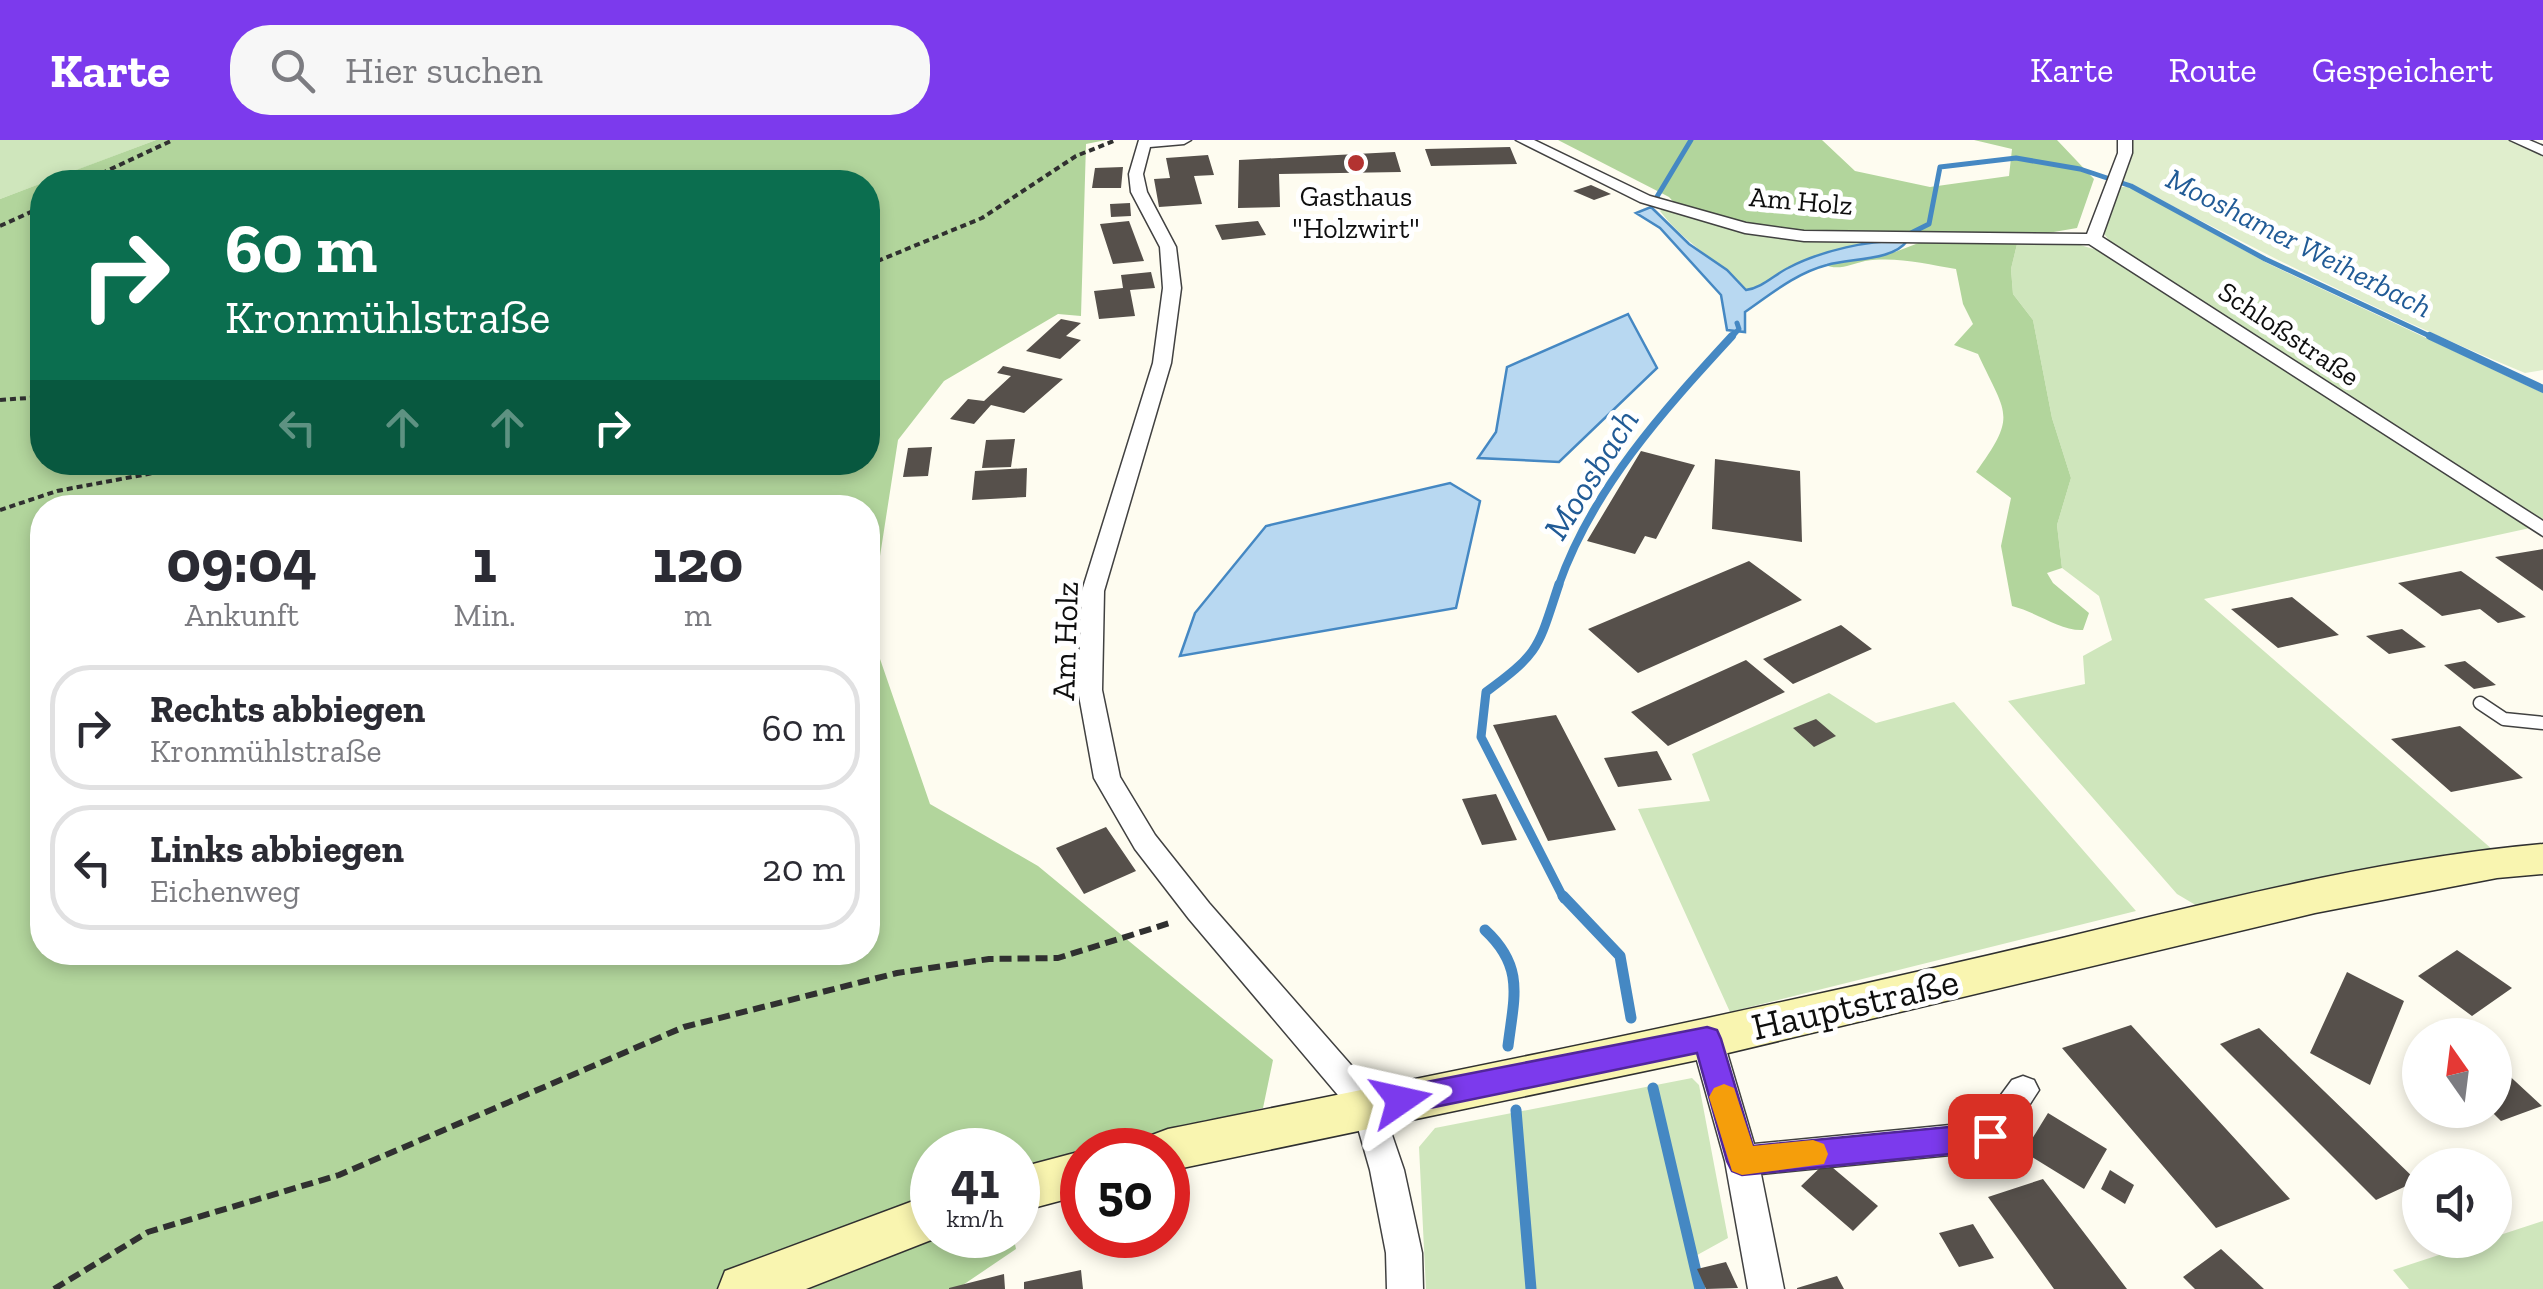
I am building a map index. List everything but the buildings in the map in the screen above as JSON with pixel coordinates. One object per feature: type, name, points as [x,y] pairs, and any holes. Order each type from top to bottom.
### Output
[{"type":"main road","name":"Hauptstraße","points":[[1190,1145],[1707,1039],[2315,898],[2497,863],[2543,859]]},
{"type":"main road","points":[[743,1289],[910,1226]]},
{"type":"street","name":"Am Holz","points":[[1184,140],[1144,143],[1136,174],[1139,192],[1168,247],[1172,288],[1162,363],[1093,591],[1090,690],[1107,778],[1145,842],[1199,911],[1368,1107]]},
{"type":"street","name":"Am Holz","points":[[1523,140],[1654,202],[1712,220],[1781,234],[2093,239]]},
{"type":"street","points":[[2093,239],[2125,153],[2125,140]]},
{"type":"street","points":[[2517,140],[2543,152]]},
{"type":"street","name":"Schloßstraße","points":[[2093,239],[2543,530]]},
{"type":"street","points":[[1707,1039],[1742,1161],[1766,1289]]},
{"type":"street","points":[[1742,1161],[1990,1136],[2023,1090]]},
{"type":"street","points":[[1368,1107],[1387,1170],[1405,1289]]},
{"type":"lane","points":[[2480,703],[2504,719],[2543,723]]},
{"type":"path","points":[[109,170],[173,140]]},
{"type":"path","points":[[880,261],[927,243],[1016,200],[1080,152],[1096,143],[1116,140]]},
{"type":"path","points":[[0,226],[30,212]]},
{"type":"path","points":[[0,400],[30,397]]},
{"type":"path","points":[[45,495],[143,475]]},
{"type":"path","points":[[0,510],[30,500]]},
{"type":"path","points":[[54,1289],[148,1232],[338,1174],[684,1027],[897,973],[989,959],[1058,958],[1199,911]]},
{"type":"green space","points":[[0,140],[156,140],[77,170],[30,170],[30,188],[0,199]]},
{"type":"green space","points":[[156,140],[1106,140],[1086,144],[1081,316],[1058,314],[944,381],[898,440],[880,556],[880,495],[30,495],[30,965],[880,965],[880,659],[930,804],[1038,866],[1273,1060],[1263,1108],[1183,1128],[1060,1128],[1060,1159],[1040,1164],[1040,1128],[910,1128],[910,1258],[1003,1258],[957,1289],[0,1289],[0,199],[30,188],[30,475],[880,475],[880,170],[76,170]]},
{"type":"green space","points":[[1558,140],[1822,140],[1855,171],[1930,187],[2009,176],[2012,149],[1974,140],[2057,140],[2094,179],[2077,228],[2048,233],[1780,230],[1679,208],[1669,197]]},
{"type":"green space","points":[[2132,140],[2511,140],[2543,154],[2543,370],[2525,373],[2422,328],[2121,179]]},
{"type":"green space","points":[[2128,186],[2267,263],[2543,393],[2543,522],[2114,247],[2102,231],[2117,188]]},
{"type":"green space","points":[[1663,208],[1889,239],[1790,267],[1756,288],[1745,290],[1680,233],[1660,211]]},
{"type":"green space","points":[[1929,239],[2018,240],[2011,269],[2013,294],[2033,320],[2052,418],[2071,478],[2057,525],[2062,568],[2047,573],[2053,583],[2089,613],[2083,630],[2066,628],[2012,606],[2001,546],[2011,498],[1976,472],[1998,438],[2003,414],[1978,354],[1954,345],[1973,324],[1963,304],[1956,269],[1888,259],[1840,267],[1825,265],[1895,252]]},
{"type":"green space","points":[[2018,240],[2067,241],[2100,251],[2530,528],[2204,599],[2493,850],[2204,910],[2177,894],[2008,701],[2085,684],[2083,656],[2112,640],[2099,596],[2062,568],[2057,525],[2071,478],[2052,418],[2033,320],[2013,294],[2011,269]]},
{"type":"green space","points":[[1829,693],[1876,723],[1954,702],[2136,911],[1730,1012],[1638,809],[1710,801],[1692,754]]},
{"type":"green space","points":[[1692,1078],[1699,1085],[1728,1238],[1690,1259],[1702,1289],[1426,1289],[1419,1147],[1435,1128]]},
{"type":"green space","points":[[2543,1221],[2543,1289],[2409,1289],[2393,1270],[2430,1258],[2512,1258],[2512,1231]]},
{"type":"water","points":[[1651,207],[1746,290],[1830,251],[1907,241],[1882,256],[1836,263],[1805,273],[1745,312],[1745,332],[1727,330],[1721,295],[1660,228],[1636,213]]},
{"type":"water","points":[[1628,314],[1657,368],[1559,462],[1478,458],[1496,432],[1507,367]]},
{"type":"water","points":[[1450,483],[1480,501],[1456,608],[1180,656],[1195,613],[1266,526]]},
{"type":"waterway","name":"Moosbach","points":[[1652,205],[1691,140]]},
{"type":"waterway","name":"Mooshamer Weiherbach","points":[[1903,237],[1929,224],[1940,167],[2016,158],[2080,169],[2131,186],[2265,259],[2436,339]]},
{"type":"waterway","name":"Moosbach","points":[[1730,339],[1739,329],[1737,323]]},
{"type":"waterway","name":"Moosbach","points":[[1558,587],[1572,551],[1610,484],[1680,393],[1732,336]]},
{"type":"waterway","name":"Mooshamer Weiherbach","points":[[2430,336],[2543,389]]},
{"type":"waterway","name":"Moosbach","points":[[1559,584],[1535,647],[1518,667],[1486,692],[1481,737],[1564,899]]},
{"type":"waterway","name":"Moosbach","points":[[1563,896],[1620,956],[1631,1018]]},
{"type":"waterway","points":[[1485,930],[1506,957],[1514,984],[1508,1046]]},
{"type":"waterway","name":"Moosbach","points":[[1653,1088],[1700,1289]]},
{"type":"waterway","points":[[1516,1110],[1531,1289]]},
{"type":"slow traffic","points":[[1724,1097],[1742,1161],[1813,1154]]},
{"type":"place","name":"Gasthaus \"Holzwirt\"","points":[[1356,163]]},
{"type":"route","points":[[1401,1100],[1707,1039],[1742,1161],[1990,1136]]}]
